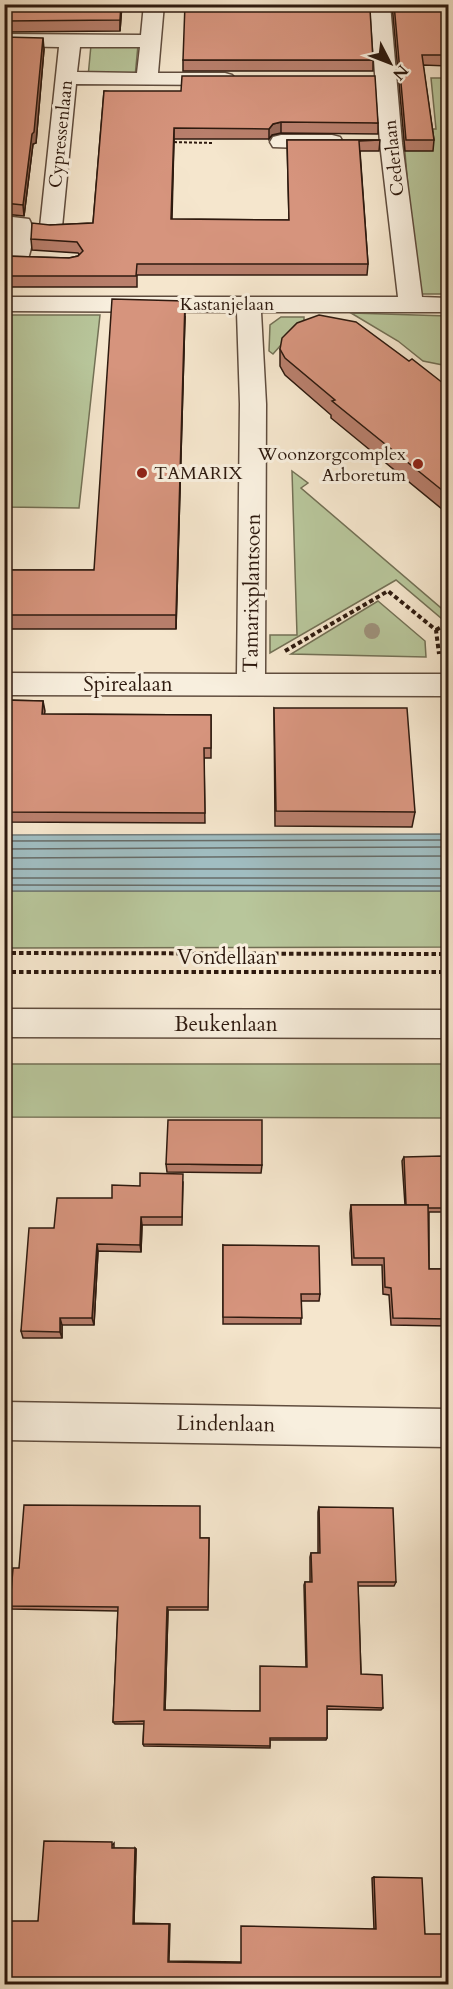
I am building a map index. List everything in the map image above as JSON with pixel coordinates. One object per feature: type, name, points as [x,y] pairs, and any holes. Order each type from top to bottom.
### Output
[{"type":"street","points":[[147,79],[154,4]]},
{"type":"street","name":"Cederlaan","points":[[357,12],[380,8],[386,80],[373,143],[411,304]]},
{"type":"street","points":[[4,40],[149,41]]},
{"type":"street","name":"Cypressenlaan","points":[[51,227],[70,40]]},
{"type":"street","points":[[67,78],[245,79]]},
{"type":"street","points":[[362,80],[386,80]]},
{"type":"street","points":[[281,142],[373,143]]},
{"type":"street","points":[[4,223],[21,224],[20,258]]},
{"type":"street","name":"Kastanjelaan","points":[[4,304],[448,305]]},
{"type":"street","name":"Tamarixplantsoen","points":[[249,304],[253,404],[251,677],[446,685]]},
{"type":"street","name":"Spirealaan","points":[[4,684],[251,677]]},
{"type":"street","name":"Beukenlaan","points":[[4,1004],[448,1004]]},
{"type":"street","name":"Beukenlaan","points":[[4,1023],[448,1024]]},
{"type":"street","name":"Lindenlaan","points":[[4,1421],[448,1428]]},
{"type":"path","points":[[168,142],[213,143]]},
{"type":"path","points":[[251,677],[388,591],[436,630],[446,685]]},
{"type":"path","points":[[436,630],[448,623]]},
{"type":"path","points":[[4,953],[448,954]]},
{"type":"path","name":"Vondellaan","points":[[4,972],[448,972]]},
{"type":"green space","points":[[91,45],[138,45],[135,77],[88,77]]},
{"type":"green space","points":[[431,78],[448,78],[448,294],[417,294],[403,129],[436,129]]},
{"type":"green space","points":[[351,313],[448,316],[448,366],[423,361],[398,341]]},
{"type":"green space","points":[[5,315],[100,315],[79,508],[5,507]]},
{"type":"green space","points":[[281,317],[304,317],[304,330],[288,337],[273,354],[269,351],[270,325]]},
{"type":"green space","points":[[292,471],[308,483],[301,488],[448,614],[441,618],[396,580],[270,653],[270,635],[297,635]]},
{"type":"green space","points":[[378,601],[425,641],[426,657],[291,654]]},
{"type":"green space","points":[[4,891],[448,891],[448,947],[5,948]]},
{"type":"green space","points":[[4,1064],[448,1064],[448,1118],[5,1117]]},
{"type":"water","points":[[448,834],[448,891],[5,891],[5,835]]},
{"type":"building","points":[[4,4],[121,4],[120,20],[4,21]]},
{"type":"building","points":[[185,4],[265,4],[274,8],[370,9],[373,60],[183,60]]},
{"type":"building","points":[[394,4],[448,4],[448,55],[422,55],[434,140],[406,140]]},
{"type":"building","points":[[4,37],[43,38],[34,132],[23,205],[4,203]]},
{"type":"building","points":[[182,76],[375,76],[378,123],[281,122],[273,124],[269,129],[174,128],[171,219],[289,220],[287,140],[380,140],[359,141],[368,264],[137,264],[136,276],[4,276],[4,256],[69,258],[78,256],[83,251],[77,242],[31,239],[32,223],[50,225],[93,223],[104,91],[181,91]]},
{"type":"building","name":"TAMARIX","points":[[112,299],[185,301],[176,615],[4,615],[4,570],[94,570]]},
{"type":"building","points":[[319,315],[356,322],[409,361],[412,359],[448,387],[448,495],[332,401],[335,400],[285,358],[280,349],[282,338],[297,323]]},
{"type":"building","points":[[4,700],[43,701],[42,714],[211,715],[211,748],[204,748],[205,813],[4,812]]},
{"type":"building","points":[[274,708],[407,708],[415,812],[276,811]]},
{"type":"building","points":[[168,1120],[262,1120],[262,1165],[166,1164]]},
{"type":"building","points":[[442,1156],[444,1208],[406,1205],[404,1157]]},
{"type":"building","points":[[140,1173],[183,1174],[182,1217],[141,1217],[140,1245],[97,1244],[92,1318],[60,1318],[60,1332],[21,1331],[29,1228],[54,1228],[57,1198],[112,1198],[112,1185],[140,1186]]},
{"type":"building","points":[[351,1205],[428,1205],[429,1269],[448,1269],[448,1319],[393,1318],[391,1288],[385,1287],[384,1258],[354,1258]]},
{"type":"building","points":[[223,1245],[319,1246],[320,1294],[301,1294],[302,1318],[223,1317]]},
{"type":"building","points":[[24,1505],[200,1506],[200,1538],[209,1538],[208,1607],[167,1607],[164,1710],[260,1711],[260,1666],[307,1667],[305,1582],[312,1582],[311,1553],[320,1553],[319,1507],[393,1508],[396,1582],[358,1582],[361,1674],[382,1675],[383,1708],[327,1706],[327,1738],[270,1738],[270,1746],[143,1744],[144,1721],[113,1722],[118,1607],[10,1606],[13,1568],[19,1568]]},
{"type":"building","points":[[44,1841],[112,1842],[112,1848],[135,1848],[133,1924],[169,1924],[168,1962],[241,1963],[241,1926],[376,1929],[374,1877],[422,1878],[425,1934],[448,1934],[448,1984],[4,1984],[8,1921],[38,1921]]},
{"type":"place","name":"Woonzorgcomplex Arboretum","points":[[418,464]]},
{"type":"place","name":"TAMARIX","points":[[142,473]]}]
